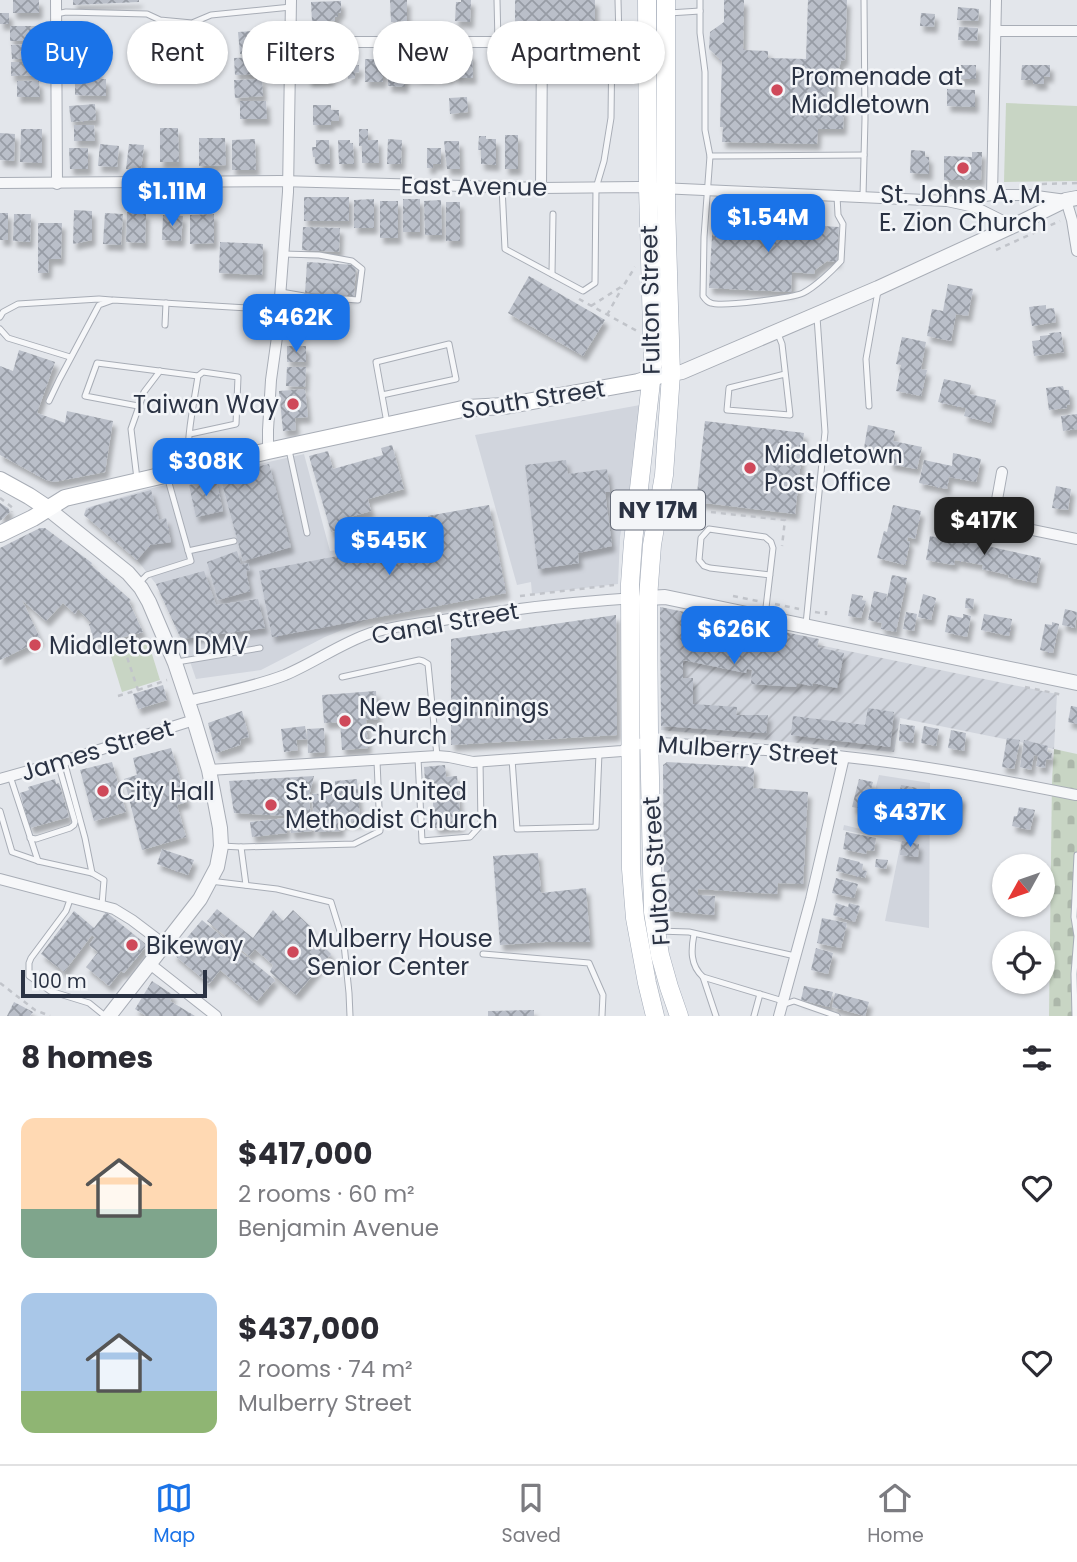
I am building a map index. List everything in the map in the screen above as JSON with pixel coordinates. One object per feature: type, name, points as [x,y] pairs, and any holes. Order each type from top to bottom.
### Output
[{"type":"main road","name":"Fulton Street","points":[[647,0],[653,364],[660,376]]},
{"type":"main road","name":"Fulton Street","points":[[655,1016],[635,918],[631,869],[630,746],[633,593],[652,545],[664,475],[660,376],[667,189],[666,6]]},
{"type":"main road","name":"South Street","points":[[0,534],[65,498],[268,450],[467,408],[505,406],[660,376]]},
{"type":"main road","points":[[0,480],[47,508]]},
{"type":"main road","name":"Fulton Street","points":[[633,593],[649,742],[655,930],[679,1016]]},
{"type":"street","points":[[56,0],[57,184]]},
{"type":"street","points":[[992,195],[996,0]]},
{"type":"street","points":[[291,3],[291,21]]},
{"type":"street","points":[[996,31],[1077,31]]},
{"type":"street","points":[[359,42],[487,42]]},
{"type":"street","points":[[268,450],[271,380],[281,292],[288,182],[289,84]]},
{"type":"street","points":[[541,188],[542,84]]},
{"type":"street","name":"East Avenue","points":[[0,183],[288,182],[707,190],[947,201],[975,207],[1013,226]]},
{"type":"street","name":"East Avenue","points":[[947,201],[992,195],[1072,199]]},
{"type":"street","points":[[1072,199],[1077,251]]},
{"type":"street","name":"South Street","points":[[660,376],[682,372],[878,288],[1072,199]]},
{"type":"street","points":[[1002,472],[993,522],[1077,539]]},
{"type":"street","points":[[47,508],[128,573],[149,602],[188,701],[216,801],[221,846],[217,867],[210,881],[200,899],[165,945],[107,1016]]},
{"type":"street","points":[[633,593],[665,597],[1077,683]]},
{"type":"street","name":"Canal Street","points":[[188,701],[275,678],[350,642],[388,629],[633,593]]},
{"type":"street","name":"James Street","points":[[5,777],[194,720]]},
{"type":"street","name":"Mulberry Street","points":[[209,770],[437,757],[480,761],[512,759],[622,751],[630,746],[649,742],[844,757],[983,776],[1077,796]]},
{"type":"street","points":[[781,1007],[811,899],[844,757]]},
{"type":"street","points":[[0,879],[114,909],[165,945]]},
{"type":"street","points":[[150,964],[216,1016]]},
{"type":"lane","points":[[498,0],[498,21]]},
{"type":"lane","points":[[618,0],[619,21]]},
{"type":"lane","points":[[700,0],[700,33],[705,72],[705,130],[710,156],[702,290],[706,300],[720,305],[801,294],[841,261],[842,224],[838,215],[837,196]]},
{"type":"lane","points":[[863,197],[864,0]]},
{"type":"lane","points":[[56,14],[147,14],[160,20],[192,23],[211,15],[291,3]]},
{"type":"lane","points":[[666,6],[700,12]]},
{"type":"lane","points":[[502,187],[505,249],[583,291],[596,283],[596,188],[604,161],[611,118],[611,84]]},
{"type":"lane","points":[[710,156],[864,155]]},
{"type":"lane","points":[[551,274],[553,214]]},
{"type":"lane","points":[[281,292],[358,300],[362,269],[352,261],[319,255],[282,254]]},
{"type":"lane","points":[[869,405],[866,359],[878,288]]},
{"type":"lane","points":[[0,317],[18,304],[99,299],[279,310]]},
{"type":"lane","points":[[49,401],[99,305],[113,300]]},
{"type":"lane","points":[[165,325],[166,303]]},
{"type":"lane","points":[[806,626],[825,432],[816,314]]},
{"type":"lane","points":[[0,329],[8,338],[70,357]]},
{"type":"lane","points":[[777,331],[782,344],[790,415],[727,411],[729,388],[785,374]]},
{"type":"lane","points":[[382,395],[456,379],[449,344],[376,362],[387,426]]},
{"type":"lane","points":[[138,406],[85,396],[97,363],[198,376]]},
{"type":"lane","points":[[138,481],[131,429],[144,392],[160,371]]},
{"type":"lane","points":[[190,434],[236,424],[238,377],[203,372],[198,376],[190,434],[188,460],[191,468]]},
{"type":"lane","points":[[288,447],[307,533]]},
{"type":"lane","points":[[137,584],[147,575],[191,561],[166,474]]},
{"type":"lane","points":[[765,618],[774,548],[771,542],[765,537],[709,529],[701,538],[699,561],[704,566],[770,575]]},
{"type":"lane","points":[[188,551],[234,541]]},
{"type":"lane","points":[[174,663],[261,648]]},
{"type":"lane","points":[[342,677],[419,660],[428,664],[437,757]]},
{"type":"lane","points":[[512,759],[517,829],[597,827],[598,753]]},
{"type":"lane","points":[[418,758],[422,841],[470,837],[481,825],[480,761]]},
{"type":"lane","points":[[221,846],[354,844],[380,831],[377,761]]},
{"type":"lane","points":[[30,838],[36,839],[74,825],[61,762]]},
{"type":"lane","points":[[61,762],[86,838],[92,873]]},
{"type":"lane","points":[[5,777],[38,861]]},
{"type":"lane","points":[[0,811],[12,852],[38,861],[92,873],[104,880],[102,905]]},
{"type":"lane","points":[[242,847],[246,885]]},
{"type":"lane","points":[[1075,1016],[1077,936],[1074,917],[1077,855]]},
{"type":"lane","points":[[210,881],[277,890],[331,902],[344,944],[350,1016]]},
{"type":"lane","points":[[71,897],[66,912],[31,958],[29,976],[50,991],[89,1003],[107,1016]]},
{"type":"lane","points":[[655,930],[694,934],[795,956]]},
{"type":"lane","points":[[694,934],[691,949],[694,965],[703,977],[716,1016]]},
{"type":"lane","points":[[483,954],[589,963],[603,995],[602,1016]]},
{"type":"lane","points":[[703,977],[760,994],[781,1007],[794,1001],[837,1016]]},
{"type":"lane","points":[[754,1016],[760,994]]},
{"type":"path","points":[[607,315],[640,260]]},
{"type":"path","points":[[591,306],[624,285]]},
{"type":"path","points":[[579,299],[640,333]]},
{"type":"path","points":[[0,498],[13,508],[7,518]]},
{"type":"path","points":[[520,596],[633,593]]},
{"type":"path","points":[[125,651],[138,690]]},
{"type":"path","points":[[118,696],[167,680]]},
{"type":"path","points":[[0,983],[35,1010],[50,1016]]},
{"type":"shaded area","points":[[640,405],[631,480],[620,537],[618,584],[532,594],[531,582],[517,585],[475,435]]},
{"type":"shaded area","points":[[304,454],[330,551],[431,538],[428,516],[489,505],[506,593],[369,619],[325,637],[261,670],[196,679],[185,647],[156,584],[137,560],[84,515],[86,508],[148,489]]},
{"type":"shaded area","points":[[664,613],[1057,694],[1054,749],[900,718],[894,752],[661,730]]},
{"type":"shaded area","points":[[879,775],[930,783],[929,928],[885,921],[901,842],[843,830],[844,825],[865,830]]},
{"type":"green space","points":[[1006,103],[1077,106],[1077,181],[1004,182]]},
{"type":"green space","points":[[147,638],[160,680],[122,692],[109,650]]},
{"type":"green space","points":[[1054,749],[1077,754],[1077,1016],[1049,1016],[1049,994],[1055,994],[1055,931],[1050,931],[1050,917],[1055,917],[1055,854],[1051,854]]},
{"type":"building","points":[[13,0],[39,0],[39,13],[13,13]]},
{"type":"building","points":[[73,0],[139,0],[139,2],[73,5]]},
{"type":"building","points":[[390,0],[407,0],[407,21],[391,21]]},
{"type":"building","points":[[471,0],[470,21],[455,21],[456,2]]},
{"type":"building","points":[[515,0],[595,0],[595,21],[515,21]]},
{"type":"building","name":"Promenade at Middletown","points":[[724,0],[744,0],[743,50],[768,51],[768,58],[806,59],[808,0],[847,0],[845,60],[841,61],[835,72],[833,108],[844,109],[843,129],[818,129],[817,144],[722,142],[722,61],[709,49],[710,32],[724,22]]},
{"type":"building","points":[[341,1],[341,13],[335,17],[335,21],[312,21],[311,2]]},
{"type":"building","points":[[958,7],[979,9],[978,21],[957,20]]},
{"type":"building","points":[[0,13],[9,13],[9,24],[0,24]]},
{"type":"building","points":[[921,13],[935,14],[934,27],[920,26]]},
{"type":"building","points":[[10,26],[21,26],[21,41],[10,41]]},
{"type":"building","points":[[959,27],[978,28],[977,41],[958,40]]},
{"type":"building","points":[[238,32],[242,32],[242,54],[240,54]]},
{"type":"building","points":[[11,45],[21,45],[21,59],[12,59]]},
{"type":"building","points":[[234,58],[242,58],[242,75],[235,75]]},
{"type":"building","points":[[365,59],[373,59],[373,82],[365,82]]},
{"type":"building","points":[[11,62],[21,62],[21,76],[11,76]]},
{"type":"building","points":[[959,65],[976,65],[976,79],[959,79]]},
{"type":"building","points":[[1022,65],[1050,65],[1050,77],[1044,76],[1044,84],[1021,80]]},
{"type":"building","points":[[234,80],[242,80],[242,84],[262,84],[263,96],[235,98]]},
{"type":"building","points":[[17,81],[21,81],[21,84],[39,84],[40,97],[17,97]]},
{"type":"building","points":[[75,84],[106,84],[106,96],[75,95]]},
{"type":"building","points":[[388,84],[405,84],[405,87]]},
{"type":"building","points":[[947,89],[975,90],[975,107],[947,106]]},
{"type":"building","points":[[467,97],[468,112],[450,114],[449,98]]},
{"type":"building","points":[[240,101],[266,101],[267,119],[240,119]]},
{"type":"building","points":[[95,104],[96,120],[71,122],[69,106]]},
{"type":"building","points":[[313,105],[331,105],[331,110],[339,110],[339,121],[331,121],[331,125],[313,125]]},
{"type":"building","points":[[74,125],[94,125],[95,141],[74,141]]},
{"type":"building","points":[[160,128],[178,128],[179,162],[160,162]]},
{"type":"building","points":[[21,129],[42,129],[42,163],[20,162]]},
{"type":"building","points":[[359,129],[368,129],[368,140],[378,140],[379,163],[362,163]]},
{"type":"building","points":[[0,133],[15,134],[14,161],[0,160]]},
{"type":"building","points":[[505,135],[518,135],[518,169],[505,169]]},
{"type":"building","points":[[479,136],[496,139],[496,165],[481,164]]},
{"type":"building","points":[[199,138],[225,138],[226,165],[199,166]]},
{"type":"building","points":[[255,139],[256,170],[232,170],[232,140]]},
{"type":"building","points":[[388,139],[402,140],[401,164],[387,164]]},
{"type":"building","points":[[316,140],[329,140],[330,164],[315,164],[312,147],[316,147]]},
{"type":"building","points":[[338,140],[350,140],[350,143],[353,143],[354,164],[339,164]]},
{"type":"building","points":[[444,141],[459,141],[460,169],[447,169]]},
{"type":"building","points":[[100,144],[119,146],[117,167],[98,166]]},
{"type":"building","points":[[129,144],[144,145],[141,170],[126,169]]},
{"type":"building","points":[[69,148],[88,148],[88,169],[70,169]]},
{"type":"building","points":[[427,148],[441,148],[441,164],[433,164],[433,168],[427,168]]},
{"type":"building","points":[[911,150],[925,151],[925,157],[929,157],[929,174],[910,173]]},
{"type":"building","name":"St. Johns A. M. E. Zion Church","points":[[972,152],[982,152],[981,180],[944,180],[944,156],[972,157]]},
{"type":"building","points":[[304,197],[349,197],[349,221],[304,221]]},
{"type":"building","points":[[374,199],[374,228],[354,228],[354,200]]},
{"type":"building","points":[[403,199],[420,199],[420,232],[403,232]]},
{"type":"building","points":[[441,200],[442,235],[425,235],[424,201]]},
{"type":"building","points":[[380,201],[398,201],[398,238],[380,238]]},
{"type":"building","points":[[446,202],[460,202],[460,241],[446,241]]},
{"type":"building","points":[[74,210],[92,211],[92,240],[73,244]]},
{"type":"building","points":[[127,212],[146,213],[145,243],[126,242]]},
{"type":"building","points":[[0,213],[8,213],[8,240],[0,240]]},
{"type":"building","points":[[105,213],[123,214],[121,245],[103,244]]},
{"type":"building","points":[[14,214],[31,214],[30,242],[13,241]]},
{"type":"building","points":[[214,214],[214,243],[190,244],[190,215]]},
{"type":"building","points":[[163,215],[183,216],[181,241],[162,240]]},
{"type":"building","points":[[713,219],[839,227],[837,262],[827,261],[815,270],[814,274],[792,272],[791,292],[709,288]]},
{"type":"building","points":[[38,223],[62,223],[61,259],[49,259],[48,273],[38,273]]},
{"type":"building","points":[[303,227],[340,228],[339,252],[302,250]]},
{"type":"building","points":[[220,242],[263,244],[262,275],[219,273]]},
{"type":"building","points":[[307,262],[356,265],[354,297],[305,294]]},
{"type":"building","points":[[529,276],[605,320],[583,356],[508,313]]},
{"type":"building","points":[[948,284],[973,289],[968,316],[956,314],[951,341],[927,336],[932,309],[943,311]]},
{"type":"building","points":[[1046,305],[1046,309],[1054,308],[1056,322],[1032,326],[1029,307]]},
{"type":"building","points":[[1061,332],[1064,352],[1034,356],[1032,341],[1040,340],[1040,336],[1050,335],[1049,333]]},
{"type":"building","points":[[902,337],[926,342],[921,369],[927,370],[921,396],[896,391],[901,365],[896,364]]},
{"type":"building","points":[[287,346],[306,346],[306,362],[287,362]]},
{"type":"building","points":[[19,350],[55,362],[37,413],[65,423],[67,411],[113,421],[105,472],[54,482],[0,455],[0,366],[13,371]]},
{"type":"building","points":[[287,367],[306,367],[305,387],[286,386]]},
{"type":"building","points":[[944,379],[971,385],[969,394],[996,400],[991,423],[964,416],[966,408],[938,402]]},
{"type":"building","points":[[1063,386],[1064,390],[1069,390],[1070,404],[1067,408],[1049,410],[1046,388]]},
{"type":"building","name":"Taiwan Way","points":[[305,389],[308,417],[295,418],[296,430],[283,431],[279,391]]},
{"type":"building","points":[[1077,414],[1077,429],[1063,431],[1061,416]]},
{"type":"building","name":"Middletown Post Office","points":[[705,421],[804,433],[795,514],[696,502]]},
{"type":"building","points":[[868,425],[895,431],[893,441],[922,447],[917,469],[889,464],[891,453],[864,448]]},
{"type":"building","points":[[392,445],[404,489],[368,499],[371,511],[350,517],[353,526],[331,532],[309,456],[328,451],[333,469],[383,455],[381,448]]},
{"type":"building","points":[[953,453],[981,459],[976,482],[949,477],[947,489],[919,483],[924,460],[952,466]]},
{"type":"building","points":[[566,460],[568,474],[607,469],[610,492],[605,492],[612,546],[578,553],[579,563],[538,569],[525,465]]},
{"type":"building","points":[[269,464],[291,547],[243,561],[220,476]]},
{"type":"building","points":[[216,479],[223,511],[196,517],[189,485]]},
{"type":"building","points":[[1056,486],[1071,489],[1068,510],[1052,508]]},
{"type":"building","points":[[151,490],[159,520],[166,518],[171,542],[150,545],[137,560],[84,515],[86,510],[94,506]]},
{"type":"building","points":[[0,503],[10,512],[0,521]]},
{"type":"building","points":[[489,505],[506,593],[272,637],[259,571],[432,538],[428,516]]},
{"type":"building","points":[[893,505],[921,511],[915,539],[908,537],[907,541],[910,542],[905,565],[877,558]]},
{"type":"building","points":[[45,528],[92,563],[91,565],[131,600],[129,602],[143,632],[95,645],[89,624],[91,623],[78,609],[75,614],[63,603],[46,621],[22,600],[41,640],[0,660],[0,548]]},
{"type":"building","points":[[960,535],[988,541],[987,546],[1041,558],[1036,583],[982,569],[983,565],[955,560],[954,565],[926,560],[930,536],[959,542]]},
{"type":"building","points":[[237,551],[241,565],[248,563],[250,570],[246,571],[250,591],[218,600],[207,562]]},
{"type":"building","points":[[204,571],[216,605],[258,599],[265,628],[181,639],[156,584]]},
{"type":"building","points":[[892,575],[907,578],[896,632],[881,629],[882,623],[868,620],[874,591],[887,594],[885,607]]},
{"type":"building","points":[[852,594],[863,596],[862,600],[866,601],[861,618],[848,616]]},
{"type":"building","points":[[923,594],[936,598],[931,620],[918,617]]},
{"type":"building","points":[[966,598],[974,599],[973,609],[965,608]]},
{"type":"building","points":[[660,607],[819,639],[817,647],[844,653],[837,688],[813,683],[812,686],[797,683],[796,687],[751,684],[752,670],[747,669],[746,673],[683,660],[683,678],[693,678],[693,704],[737,707],[736,715],[768,715],[766,733],[661,726]]},
{"type":"building","points":[[1065,609],[1077,612],[1075,628],[1062,625]]},
{"type":"building","points":[[906,612],[917,614],[914,631],[903,629]]},
{"type":"building","points":[[963,614],[971,616],[967,637],[945,632],[948,615],[963,618]]},
{"type":"building","points":[[984,614],[1012,619],[1009,636],[981,630]]},
{"type":"building","points":[[616,615],[617,735],[451,745],[451,639]]},
{"type":"building","points":[[1052,622],[1059,624],[1053,653],[1040,650],[1045,624],[1052,625]]},
{"type":"building","points":[[163,685],[167,700],[138,709],[133,694]]},
{"type":"building","name":"New Beginnings Church","points":[[376,691],[378,719],[366,720],[368,748],[342,750],[340,722],[324,723],[322,695]]},
{"type":"building","points":[[1071,706],[1077,707],[1077,724],[1068,722]]},
{"type":"building","points":[[868,708],[894,712],[890,747],[791,735],[793,716],[865,725]]},
{"type":"building","points":[[242,711],[249,737],[241,739],[240,745],[216,753],[208,723]]},
{"type":"building","points":[[900,724],[915,726],[913,743],[899,741]]},
{"type":"building","points":[[305,726],[307,739],[296,740],[298,750],[284,752],[281,729]]},
{"type":"building","points":[[924,726],[939,729],[936,746],[921,743]]},
{"type":"building","points":[[324,728],[325,752],[308,753],[307,729]]},
{"type":"building","points":[[951,730],[966,733],[964,751],[948,748]]},
{"type":"building","points":[[1007,738],[1020,740],[1014,769],[1002,767]]},
{"type":"building","points":[[1024,740],[1048,746],[1047,752],[1052,753],[1051,760],[1046,759],[1045,768],[1036,766],[1038,756],[1034,755],[1031,770],[1020,767]]},
{"type":"building","points":[[171,748],[187,802],[177,805],[186,837],[142,850],[124,779],[137,775],[133,758]]},
{"type":"building","name":"City Hall","points":[[112,762],[126,812],[94,821],[80,770]]},
{"type":"building","points":[[667,762],[752,767],[753,788],[808,792],[803,884],[778,883],[777,894],[698,889],[698,895],[715,896],[714,915],[667,911],[670,873],[664,872],[663,765]]},
{"type":"building","points":[[445,765],[446,777],[457,776],[461,826],[435,828],[431,779],[425,780],[424,767]]},
{"type":"building","name":"St. Pauls United Methodist Church","points":[[314,776],[309,796],[312,831],[291,833],[288,816],[234,813],[229,781]]},
{"type":"building","points":[[55,779],[56,784],[59,783],[69,817],[30,828],[20,793],[29,790],[28,787]]},
{"type":"building","points":[[357,779],[360,822],[341,823],[341,831],[315,832],[312,794],[336,793],[335,781]]},
{"type":"building","points":[[859,779],[873,782],[866,810],[852,807]]},
{"type":"building","points":[[901,785],[917,788],[909,825],[894,822]]},
{"type":"building","points":[[947,794],[962,797],[957,823],[940,820]]},
{"type":"building","points":[[1019,807],[1035,810],[1030,830],[1012,826]]},
{"type":"building","points":[[286,818],[287,833],[252,837],[250,822]]},
{"type":"building","points":[[846,832],[876,838],[874,851],[867,850],[866,854],[843,849]]},
{"type":"building","points":[[902,841],[919,844],[918,857],[900,855]]},
{"type":"building","points":[[162,849],[194,860],[188,875],[157,864]]},
{"type":"building","points":[[538,853],[541,893],[586,888],[590,942],[500,945],[493,856]]},
{"type":"building","points":[[839,857],[863,864],[862,870],[867,871],[865,878],[836,871]]},
{"type":"building","points":[[876,859],[888,860],[886,869],[875,867]]},
{"type":"building","points":[[836,878],[858,884],[854,898],[832,893]]},
{"type":"building","points":[[836,903],[848,907],[849,903],[860,906],[855,922],[833,915]]},
{"type":"building","name":"Mulberry House Senior Center","points":[[217,909],[253,938],[273,910],[283,921],[293,910],[313,929],[309,932],[331,954],[296,995],[270,972],[273,965],[255,949],[249,956],[207,921]]},
{"type":"building","points":[[74,911],[94,928],[106,912],[147,945],[124,973],[121,971],[109,986],[86,967],[98,952],[89,945],[95,937],[92,935],[64,972],[41,954]]},
{"type":"building","points":[[822,918],[847,923],[841,948],[817,943]]},
{"type":"building","points":[[202,920],[275,980],[257,1001],[220,970],[209,984],[173,954]]},
{"type":"building","points":[[816,948],[833,953],[828,974],[811,970]]},
{"type":"building","points":[[152,981],[173,995],[170,1001],[195,1016],[146,1016],[135,1009]]},
{"type":"building","points":[[804,986],[833,992],[829,1007],[801,1000]]},
{"type":"building","points":[[835,993],[869,1002],[865,1016],[832,1007]]},
{"type":"building","points":[[14,1002],[33,1012],[30,1016],[7,1016]]},
{"type":"building","points":[[534,1010],[534,1016],[488,1016],[488,1011]]},
{"type":"place","name":"Promenade at Middletown","points":[[777,90]]},
{"type":"place","name":"St. Johns A. M. E. Zion Church","points":[[963,168]]},
{"type":"place","name":"Taiwan Way","points":[[293,404]]},
{"type":"place","name":"Middletown Post Office","points":[[750,468]]},
{"type":"place","name":"Middletown DMV","points":[[35,645]]},
{"type":"place","name":"New Beginnings Church","points":[[345,721]]},
{"type":"place","name":"City Hall","points":[[103,791]]},
{"type":"place","name":"St. Pauls United Methodist Church","points":[[271,805]]},
{"type":"place","name":"Bikeway","points":[[132,945]]},
{"type":"place","name":"Mulberry House Senior Center","points":[[293,952]]}]
